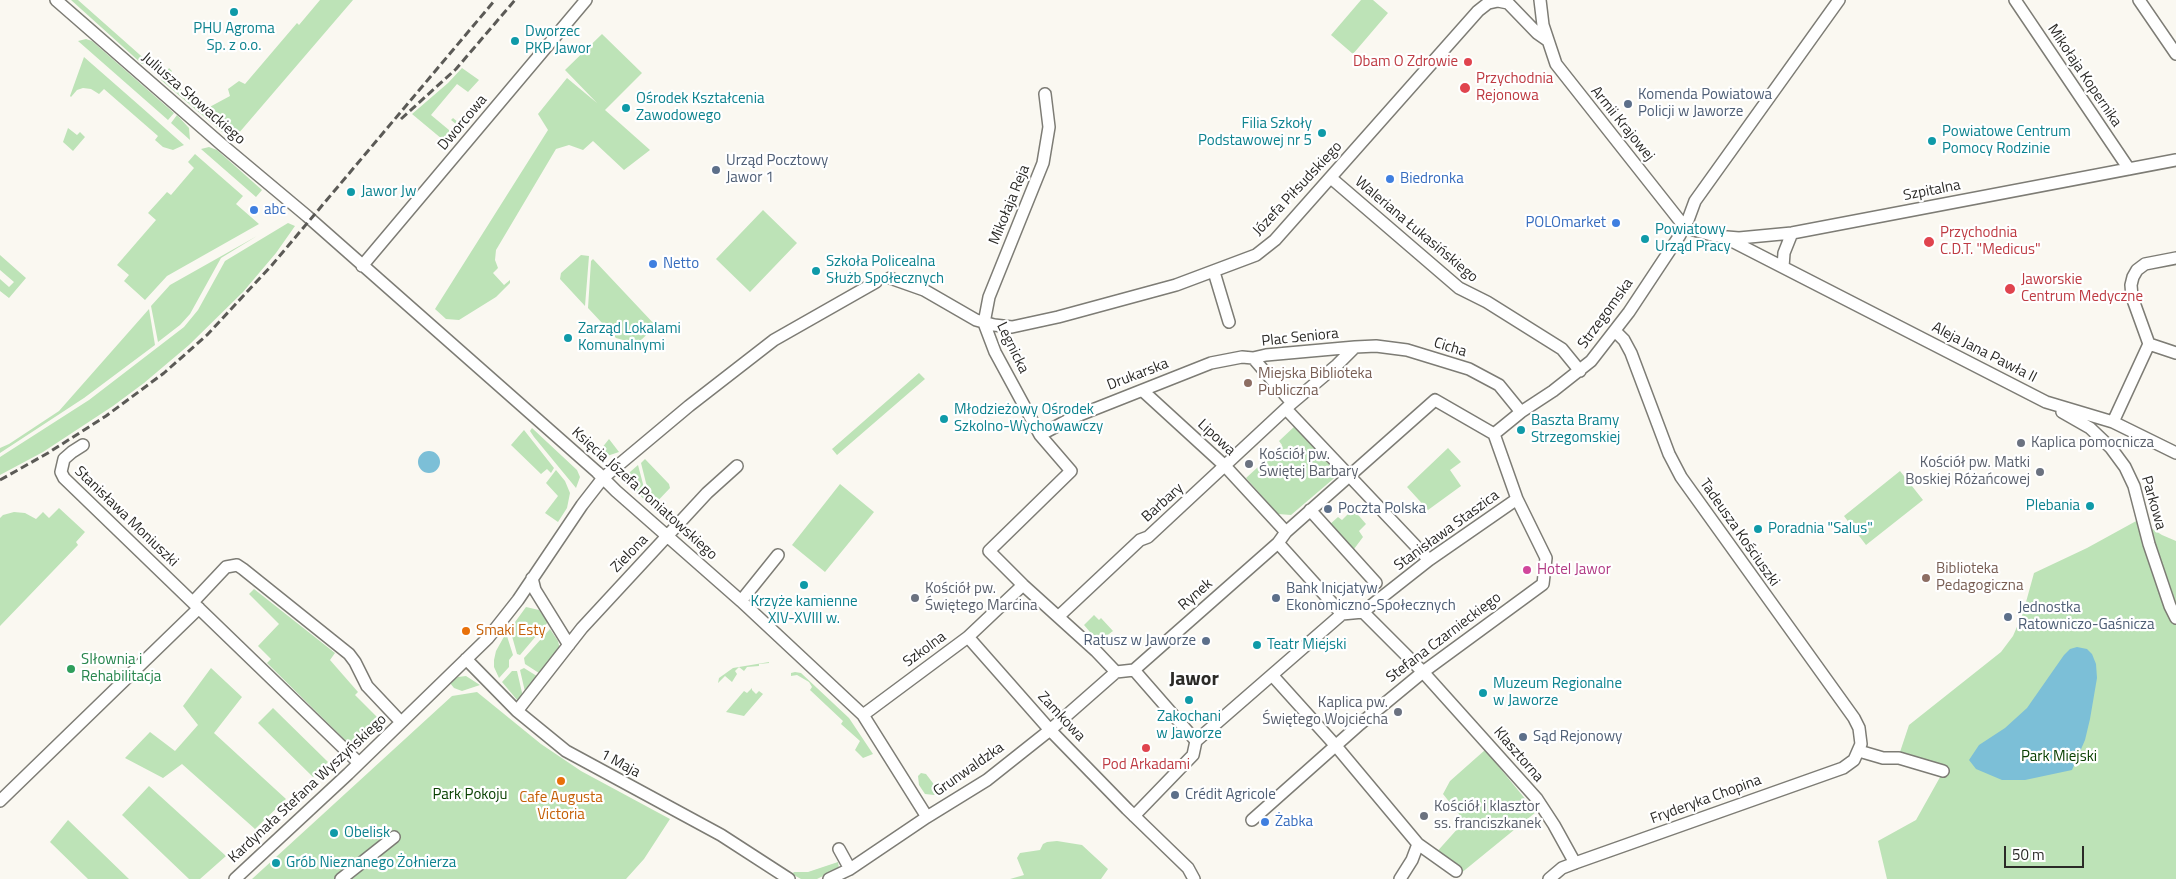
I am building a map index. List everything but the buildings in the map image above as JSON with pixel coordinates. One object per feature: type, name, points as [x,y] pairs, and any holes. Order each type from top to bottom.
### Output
[{"type":"street","name":"Juliusza Słowackiego","points":[[56,0],[227,149],[311,219]]},
{"type":"street","name":"Dworcowa","points":[[362,266],[586,0]]},
{"type":"street","name":"Armii Krajowej","points":[[1540,0],[1547,40],[1559,68],[1670,206],[1684,220]]},
{"type":"street","points":[[1684,220],[1693,224],[1694,230],[1690,236],[1680,235],[1677,226],[1684,220],[1839,0]]},
{"type":"street","name":"Mikołaja Kopernika","points":[[2015,0],[2129,169]]},
{"type":"street","points":[[2139,0],[2176,54]]},
{"type":"street","name":"Armii Krajowej","points":[[1491,1],[1508,3],[1536,33],[1547,40]]},
{"type":"street","name":"Józefa Piłsudskiego","points":[[984,323],[1002,327],[1023,326],[1176,285],[1256,255],[1275,240],[1478,11],[1491,1]]},
{"type":"street","name":"Mikołaja Reja","points":[[984,323],[989,297],[1043,162],[1049,127],[1045,94]]},
{"type":"street","name":"Szpitalna","points":[[1694,230],[1724,237],[1792,233],[2176,160]]},
{"type":"street","name":"Waleriana Łukasińskiego","points":[[1330,178],[1459,288],[1487,302],[1562,349],[1580,370]]},
{"type":"street","points":[[1670,206],[1682,207],[1693,205]]},
{"type":"street","name":"Księcia Józefa Poniatowskiego","points":[[311,219],[741,601],[863,715],[927,817]]},
{"type":"street","points":[[1783,267],[1784,253],[1792,233]]},
{"type":"street","name":"Strzegomska","points":[[1494,434],[1521,412],[1580,370],[1615,331],[1680,235]]},
{"type":"street","name":"Aleja Jana Pawła II","points":[[1724,237],[2046,402],[2113,422],[2176,453]]},
{"type":"street","points":[[2113,422],[2150,344],[2132,297],[2131,285],[2134,277],[2137,270],[2145,264],[2176,258]]},
{"type":"street","points":[[1214,272],[1229,322]]},
{"type":"street","name":"Legnicka","points":[[890,278],[924,290],[984,323],[995,352],[1040,435],[1071,471],[989,551],[1023,585]]},
{"type":"street","name":"Kardynała Stefana Wyszyńskiego","points":[[237,878],[402,722],[501,622],[582,505],[603,478],[762,349],[803,322],[876,282]]},
{"type":"street","name":"Tadeusza Kościuszki","points":[[1615,331],[1624,340],[1631,353],[1669,454],[1681,477],[1854,718],[1859,728],[1861,739],[1859,751]]},
{"type":"street","points":[[2150,344],[2176,353]]},
{"type":"street","name":"Cicha","points":[[1356,347],[1376,346],[1407,350],[1469,370],[1499,385],[1521,412]]},
{"type":"street","name":"Plac Seniora","points":[[1356,347],[1289,406],[1253,358],[1275,354],[1356,347]]},
{"type":"street","name":"Drukarska","points":[[1040,435],[1072,418],[1123,396],[1143,391],[1211,363],[1242,357],[1253,358]]},
{"type":"street","name":"Lipowa","points":[[1143,391],[1225,466],[1286,532]]},
{"type":"street","name":"Rynek","points":[[1134,670],[1278,543],[1286,532],[1310,510],[1435,400],[1494,434]]},
{"type":"street","name":"Parkowa","points":[[2046,402],[2090,428],[2111,448],[2125,467],[2134,486],[2149,544],[2170,606],[2176,618]]},
{"type":"street","points":[[1289,406],[1349,476],[1429,560]]},
{"type":"street","name":"Barbary","points":[[1059,616],[1140,540],[1148,537],[1289,406]]},
{"type":"street","name":"Stanisława Staszica","points":[[1363,612],[1429,560],[1517,499],[1494,434]]},
{"type":"street","name":"Stanisława Moniuszki","points":[[83,445],[64,459],[61,472],[64,478],[359,763]]},
{"type":"street","name":"Zielona","points":[[517,712],[582,628],[707,493],[737,466]]},
{"type":"street","name":"Stefana Czarnieckiego","points":[[1252,820],[1423,672],[1543,584],[1546,558],[1517,499]]},
{"type":"street","points":[[1310,510],[1376,583]]},
{"type":"street","points":[[1278,543],[1342,614]]},
{"type":"street","points":[[741,601],[778,555]]},
{"type":"street","name":"Kardynała Stefana Wyszyńskiego","points":[[196,605],[226,567],[237,566],[243,569],[349,654],[367,686],[402,722]]},
{"type":"street","points":[[532,578],[535,590],[569,645]]},
{"type":"street","points":[[1023,585],[1102,656],[1116,672],[1134,670],[1196,741]]},
{"type":"street","name":"Szkolna","points":[[863,715],[968,637],[1023,585]]},
{"type":"street","points":[[0,801],[196,605]]},
{"type":"street","points":[[1134,816],[1193,755],[1196,741],[1342,614],[1363,612]]},
{"type":"street","name":"Klasztorna","points":[[1363,612],[1423,672],[1536,799],[1554,825],[1575,863]]},
{"type":"street","name":"Zamkowa","points":[[968,637],[1050,730],[1188,868],[1194,879]]},
{"type":"street","name":"1 Maja","points":[[466,659],[517,712],[566,751],[720,835],[778,875],[789,879]]},
{"type":"street","name":"Grunwaldzka","points":[[830,879],[850,869],[986,780],[1050,730],[1116,672]]},
{"type":"street","points":[[1272,675],[1336,746],[1418,844],[1456,871]]},
{"type":"street","points":[[1859,751],[1883,758],[1899,758],[1943,771]]},
{"type":"street","name":"Fryderyka Chopina","points":[[1549,879],[1562,868],[1575,863],[1843,768],[1851,763],[1859,751]]},
{"type":"street","points":[[341,879],[394,837]]},
{"type":"street","points":[[1400,879],[1412,860],[1418,844]]},
{"type":"street","points":[[839,849],[850,869]]},
{"type":"green space","points":[[71,0],[78,0],[148,62],[142,64]]},
{"type":"green space","points":[[320,0],[353,0],[238,134],[222,132],[161,80],[169,68],[172,71],[167,77],[204,110],[230,96],[228,89],[239,81],[245,84],[297,23],[299,25]]},
{"type":"green space","points":[[1361,0],[1373,0],[1388,13],[1353,54],[1331,35]]},
{"type":"green space","points":[[602,34],[642,73],[605,110],[650,150],[624,170],[593,141],[583,150],[569,145],[556,149],[496,250],[495,260],[498,268],[493,273],[504,285],[510,280],[510,283],[496,297],[459,320],[446,319],[435,309],[548,130],[538,114],[567,78],[597,103],[565,70]]},
{"type":"green space","points":[[86,39],[92,41],[174,113],[168,120],[78,41]]},
{"type":"green space","points":[[84,57],[184,145],[173,150],[163,147],[155,140],[158,136],[104,89],[99,94],[91,89],[83,88],[77,90],[71,97]]},
{"type":"green space","points":[[462,68],[479,80],[468,92],[457,84],[431,115],[455,135],[448,144],[412,114],[448,83]]},
{"type":"green space","points":[[477,100],[482,103],[461,128],[451,120],[453,118],[459,123]]},
{"type":"green space","points":[[177,115],[189,128],[190,140],[171,123]]},
{"type":"green space","points":[[68,128],[77,135],[80,132],[85,137],[73,151],[63,142]]},
{"type":"green space","points":[[209,147],[217,150],[262,190],[256,197],[201,149]]},
{"type":"green space","points":[[195,154],[243,196],[236,204],[259,224],[167,276],[145,300],[124,281],[129,275],[117,265],[156,220],[148,213],[167,192],[171,195],[194,168],[188,162]]},
{"type":"green space","points":[[763,210],[797,243],[750,292],[716,259]]},
{"type":"green space","points":[[288,223],[295,226],[276,253],[243,292],[189,345],[113,406],[43,452],[0,475],[0,457],[89,400],[184,327],[198,310],[225,261]]},
{"type":"green space","points":[[257,236],[221,258],[190,314],[180,325],[158,342],[151,306],[170,285]]},
{"type":"green space","points":[[0,255],[26,278],[9,298],[0,291],[0,279],[9,287],[14,282],[0,270]]},
{"type":"green space","points":[[581,255],[589,256],[585,306],[560,279],[561,273]]},
{"type":"green space","points":[[593,259],[656,326],[641,340],[630,342],[616,338],[588,308],[591,261]]},
{"type":"green space","points":[[149,309],[155,345],[84,398],[0,453],[0,448],[59,411]]},
{"type":"green space","points":[[919,373],[925,379],[837,455],[832,449]]},
{"type":"green space","points":[[1295,426],[1339,474],[1291,515],[1278,514],[1246,478],[1282,445],[1279,441]]},
{"type":"green space","points":[[532,428],[577,470],[580,477],[576,488],[534,437],[530,431]]},
{"type":"green space","points":[[524,430],[554,468],[551,473],[547,469],[541,474],[511,445]]},
{"type":"green space","points":[[609,439],[619,452],[607,456],[597,454]]},
{"type":"green space","points":[[1448,448],[1461,462],[1450,470],[1461,486],[1428,510],[1407,487]]},
{"type":"green space","points":[[645,459],[669,484],[670,488],[652,507],[641,463]]},
{"type":"green space","points":[[638,465],[648,503],[622,479]]},
{"type":"green space","points":[[556,470],[565,481],[570,493],[567,508],[558,522],[545,513],[558,496],[546,483]]},
{"type":"green space","points":[[1900,471],[1923,500],[1866,545],[1844,516]]},
{"type":"green space","points":[[840,484],[874,512],[825,572],[792,545]]},
{"type":"green space","points":[[59,508],[85,532],[76,542],[78,545],[0,626],[0,518],[3,515],[14,512],[25,513],[36,519],[43,512],[49,518]]},
{"type":"green space","points":[[1353,509],[1366,524],[1359,531],[1363,537],[1354,549],[1329,525],[1338,517],[1342,520]]},
{"type":"green space","name":"Park Miejski","points":[[2138,520],[2162,535],[2176,541],[2176,879],[1887,879],[1878,841],[1916,820],[1944,770],[1899,755],[1909,725],[2001,652],[2013,636],[2023,613],[2034,573],[2087,548]]},
{"type":"green space","points":[[254,589],[335,653],[330,660],[358,692],[355,695],[383,723],[358,746],[348,743],[267,663],[271,659],[258,646],[279,624],[249,594]]},
{"type":"green space","points":[[526,607],[539,610],[548,622],[520,655],[517,654],[510,629]]},
{"type":"green space","points":[[1094,615],[1099,620],[1101,618],[1113,631],[1105,637],[1102,634],[1096,639],[1084,625]]},
{"type":"green space","points":[[550,629],[558,641],[560,649],[542,675],[525,664],[524,658]]},
{"type":"green space","points":[[506,633],[513,655],[509,660],[509,667],[499,678],[494,667],[494,660],[496,651]]},
{"type":"green space","points":[[769,662],[759,664],[759,666],[747,667],[744,671],[739,667]]},
{"type":"green space","points":[[739,667],[735,671],[737,674],[732,682],[725,676],[718,683],[719,678],[733,668]]},
{"type":"green space","points":[[211,668],[242,697],[214,733],[286,799],[255,829],[182,764],[163,778],[125,758],[150,732],[175,751],[198,725],[183,706]]},
{"type":"green space","points":[[524,668],[540,678],[526,696],[520,670]]},
{"type":"green space","points":[[512,671],[517,671],[523,697],[520,701],[502,682]]},
{"type":"green space","points":[[791,673],[801,673],[849,718],[873,754],[863,758],[855,750],[860,741],[841,724],[843,721],[810,690],[812,687],[809,682],[797,675],[791,676]]},
{"type":"green space","points":[[466,676],[480,685],[462,691],[454,688],[450,683],[458,677]]},
{"type":"green space","points":[[752,688],[756,694],[759,691],[763,694],[744,716],[726,712],[744,691],[747,693]]},
{"type":"green space","name":"Park Pokoju","points":[[477,692],[541,744],[581,771],[670,819],[644,859],[626,879],[252,879],[452,696]]},
{"type":"green space","points":[[273,708],[328,762],[313,777],[258,723]]},
{"type":"green space","points":[[1485,750],[1536,812],[1460,874],[1434,855],[1460,826],[1459,814],[1443,794],[1450,781]]},
{"type":"green space","points":[[921,773],[926,774],[939,791],[934,795],[925,794],[919,785],[918,776]]},
{"type":"green space","points":[[149,786],[226,856],[200,879],[189,879],[122,815]]},
{"type":"green space","points":[[68,820],[129,879],[88,879],[50,842]]},
{"type":"green space","points":[[1057,841],[1082,845],[1108,869],[1101,879],[1010,879],[1024,875],[1017,858],[1020,853],[1040,850],[1043,844]]},
{"type":"green space","points":[[838,862],[839,868],[817,879],[801,879],[792,874],[794,872],[808,872]]},
{"type":"water","points":[[429,451],[437,454],[440,462],[437,470],[429,473],[421,470],[418,462],[421,454]]},
{"type":"water","points":[[2077,647],[2087,649],[2092,654],[2096,664],[2097,678],[2085,740],[2072,770],[2025,780],[2002,780],[1976,769],[1969,760],[1979,745],[2005,728],[2027,708],[2064,655],[2070,649]]},
{"type":"railway","points":[[0,480],[48,453],[106,416],[164,373],[207,335],[272,265],[495,0]]},
{"type":"railway","points":[[401,119],[456,69],[515,0]]},
{"type":"place","name":"PHU Agroma Sp. z o.o.","points":[[234,12]]},
{"type":"place","name":"Dworzec PKP Jawor","points":[[515,41]]},
{"type":"place","name":"Dbam O Zdrowie","points":[[1468,62]]},
{"type":"place","name":"Przychodnia Rejonowa","points":[[1465,88]]},
{"type":"place","name":"Komenda Powiatowa Policji w Jaworze","points":[[1628,104]]},
{"type":"place","name":"Ośrodek Kształcenia Zawodowego","points":[[626,108]]},
{"type":"place","name":"Filia Szkoły Podstawowej nr 5","points":[[1322,133]]},
{"type":"place","name":"Powiatowe Centrum Pomocy Rodzinie","points":[[1932,141]]},
{"type":"place","name":"Urząd Pocztowy Jawor 1","points":[[716,170]]},
{"type":"place","name":"Biedronka","points":[[1390,179]]},
{"type":"place","name":"Jawor Jw","points":[[351,192]]},
{"type":"place","name":"abc","points":[[254,210]]},
{"type":"place","name":"POLOmarket","points":[[1616,223]]},
{"type":"place","name":"Powiatowy Urząd Pracy","points":[[1645,239]]},
{"type":"place","name":"Przychodnia C.D.T. \"Medicus\"","points":[[1929,242]]},
{"type":"place","name":"Netto","points":[[653,264]]},
{"type":"place","name":"Szkoła Policealna Służb Społecznych","points":[[816,271]]},
{"type":"place","name":"Jaworskie Centrum Medyczne","points":[[2010,289]]},
{"type":"place","name":"Zarząd Lokalami Komunalnymi","points":[[568,338]]},
{"type":"place","name":"Miejska Biblioteka Publiczna","points":[[1248,383]]},
{"type":"place","name":"Młodzieżowy Ośrodek Szkolno-Wychowawczy","points":[[944,419]]},
{"type":"place","name":"Baszta Bramy Strzegomskiej","points":[[1521,430]]},
{"type":"place","name":"Kaplica pomocnicza","points":[[2021,443]]},
{"type":"place","name":"Kościół pw. Świętej Barbary","points":[[1249,464]]},
{"type":"place","name":"Kościół pw. Matki Boskiej Różańcowej","points":[[2040,472]]},
{"type":"place","name":"Plebania","points":[[2090,506]]},
{"type":"place","name":"Poczta Polska","points":[[1328,509]]},
{"type":"place","name":"Poradnia \"Salus\"","points":[[1758,529]]},
{"type":"place","name":"Hotel Jawor","points":[[1527,570]]},
{"type":"place","name":"Biblioteka Pedagogiczna","points":[[1926,578]]},
{"type":"place","name":"Krzyże kamienne XIV-XVIII w.","points":[[804,585]]},
{"type":"place","name":"Kościół pw. Świętego Marcina","points":[[915,598]]},
{"type":"place","name":"Bank Inicjatyw Ekonomiczno-Społecznych","points":[[1276,598]]},
{"type":"place","name":"Jednostka Ratowniczo-Gaśnicza","points":[[2008,617]]},
{"type":"place","name":"Smaki Esty","points":[[466,631]]},
{"type":"place","name":"Ratusz w Jaworze","points":[[1206,641]]},
{"type":"place","name":"Teatr Miejski","points":[[1257,645]]},
{"type":"place","name":"SIłownia i Rehabilitacja","points":[[71,669]]},
{"type":"place","name":"Muzeum Regionalne w Jaworze","points":[[1483,693]]},
{"type":"place","name":"Zakochani w Jaworze","points":[[1189,700]]},
{"type":"place","name":"Kaplica pw. Świętego Wojciecha","points":[[1398,712]]},
{"type":"place","name":"Sąd Rejonowy","points":[[1523,737]]},
{"type":"place","name":"Pod Arkadami","points":[[1146,748]]},
{"type":"place","name":"Cafe Augusta Victoria","points":[[561,781]]},
{"type":"place","name":"Crédit Agricole","points":[[1175,795]]},
{"type":"place","name":"Kościół i klasztor ss. franciszkanek","points":[[1424,816]]},
{"type":"place","name":"Żabka","points":[[1265,822]]},
{"type":"place","name":"Obelisk","points":[[334,833]]},
{"type":"place","name":"Grób Nieznanego Żołnierza","points":[[276,863]]},
{"type":"district","name":"Jawor","points":[[1194,680]]}]
